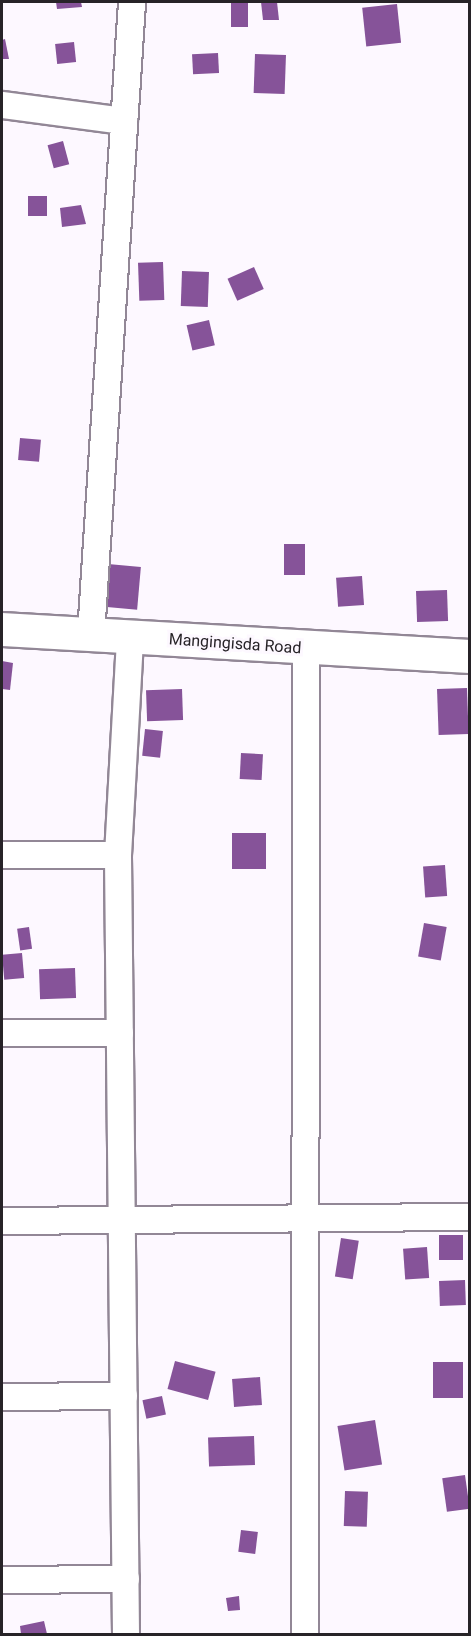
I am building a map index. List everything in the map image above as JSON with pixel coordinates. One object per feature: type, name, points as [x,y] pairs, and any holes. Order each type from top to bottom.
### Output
[{"type":"street","points":[[91,635],[132,2]]},
{"type":"street","points":[[2,105],[124,121]]},
{"type":"street","name":"Mangingisda Road","points":[[2,629],[470,656]]},
{"type":"street","points":[[126,1635],[118,855],[130,637]]},
{"type":"street","points":[[305,1635],[306,648]]},
{"type":"street","points":[[2,855],[118,855]]},
{"type":"street","points":[[2,1033],[120,1033]]},
{"type":"street","points":[[2,1221],[305,1221],[470,1217]]},
{"type":"street","points":[[2,1396],[124,1396]]},
{"type":"street","points":[[2,1580],[126,1579]]},
{"type":"building","points":[[56,2],[81,2],[82,7],[57,9]]},
{"type":"building","points":[[231,2],[248,2],[248,27],[231,27]]},
{"type":"building","points":[[261,2],[277,2],[279,20],[263,20]]},
{"type":"building","points":[[397,4],[401,43],[366,46],[362,8]]},
{"type":"building","points":[[5,39],[9,59],[2,59],[2,40]]},
{"type":"building","points":[[74,42],[76,62],[57,64],[55,44]]},
{"type":"building","points":[[218,53],[219,73],[193,74],[192,54]]},
{"type":"building","points":[[255,54],[286,55],[285,94],[254,93]]},
{"type":"building","points":[[63,141],[69,164],[54,168],[48,145]]},
{"type":"building","points":[[28,196],[47,196],[47,216],[28,216]]},
{"type":"building","points":[[81,205],[86,224],[62,227],[60,208]]},
{"type":"building","points":[[163,262],[164,300],[139,301],[138,263]]},
{"type":"building","points":[[254,267],[264,289],[237,301],[228,279]]},
{"type":"building","points":[[182,271],[209,272],[208,307],[181,306]]},
{"type":"building","points":[[209,320],[215,345],[192,351],[187,325]]},
{"type":"building","points":[[20,438],[41,440],[39,462],[18,460]]},
{"type":"building","points":[[284,544],[305,544],[305,575],[284,575]]},
{"type":"building","points":[[108,564],[141,567],[137,610],[104,607]]},
{"type":"building","points":[[362,576],[364,605],[338,607],[336,578]]},
{"type":"building","points":[[447,590],[448,621],[417,622],[416,591]]},
{"type":"building","points":[[2,661],[13,663],[10,690],[2,689]]},
{"type":"building","points":[[467,688],[469,734],[439,735],[437,689]]},
{"type":"building","points":[[182,689],[183,720],[147,721],[146,690]]},
{"type":"building","points":[[145,729],[163,731],[160,758],[142,756]]},
{"type":"building","points":[[241,753],[263,754],[262,780],[240,779]]},
{"type":"building","points":[[232,833],[266,833],[266,869],[232,869]]},
{"type":"building","points":[[445,865],[447,896],[425,897],[423,867]]},
{"type":"building","points":[[424,923],[447,927],[441,960],[418,956]]},
{"type":"building","points":[[29,927],[32,949],[20,950],[17,929]]},
{"type":"building","points":[[22,953],[24,978],[4,980],[2,955]]},
{"type":"building","points":[[75,968],[76,998],[40,999],[39,969]]},
{"type":"building","points":[[439,1235],[463,1235],[463,1260],[439,1260]]},
{"type":"building","points":[[341,1238],[359,1241],[353,1279],[335,1277]]},
{"type":"building","points":[[427,1247],[429,1278],[405,1280],[403,1249]]},
{"type":"building","points":[[465,1280],[466,1305],[440,1306],[439,1281]]},
{"type":"building","points":[[175,1361],[216,1372],[208,1400],[167,1389]]},
{"type":"building","points":[[433,1362],[463,1362],[463,1398],[433,1398]]},
{"type":"building","points":[[260,1377],[262,1405],[234,1407],[232,1379]]},
{"type":"building","points":[[162,1396],[166,1415],[146,1419],[142,1400]]},
{"type":"building","points":[[375,1420],[382,1464],[345,1470],[337,1426]]},
{"type":"building","points":[[254,1436],[255,1465],[209,1467],[208,1438]]},
{"type":"building","points":[[465,1475],[470,1509],[447,1512],[442,1478]]},
{"type":"building","points":[[345,1491],[368,1492],[367,1527],[344,1526]]},
{"type":"building","points":[[241,1530],[258,1532],[255,1554],[238,1552]]},
{"type":"building","points":[[239,1596],[240,1610],[228,1611],[226,1598]]},
{"type":"building","points":[[44,1621],[47,1634],[21,1634],[20,1626]]}]
